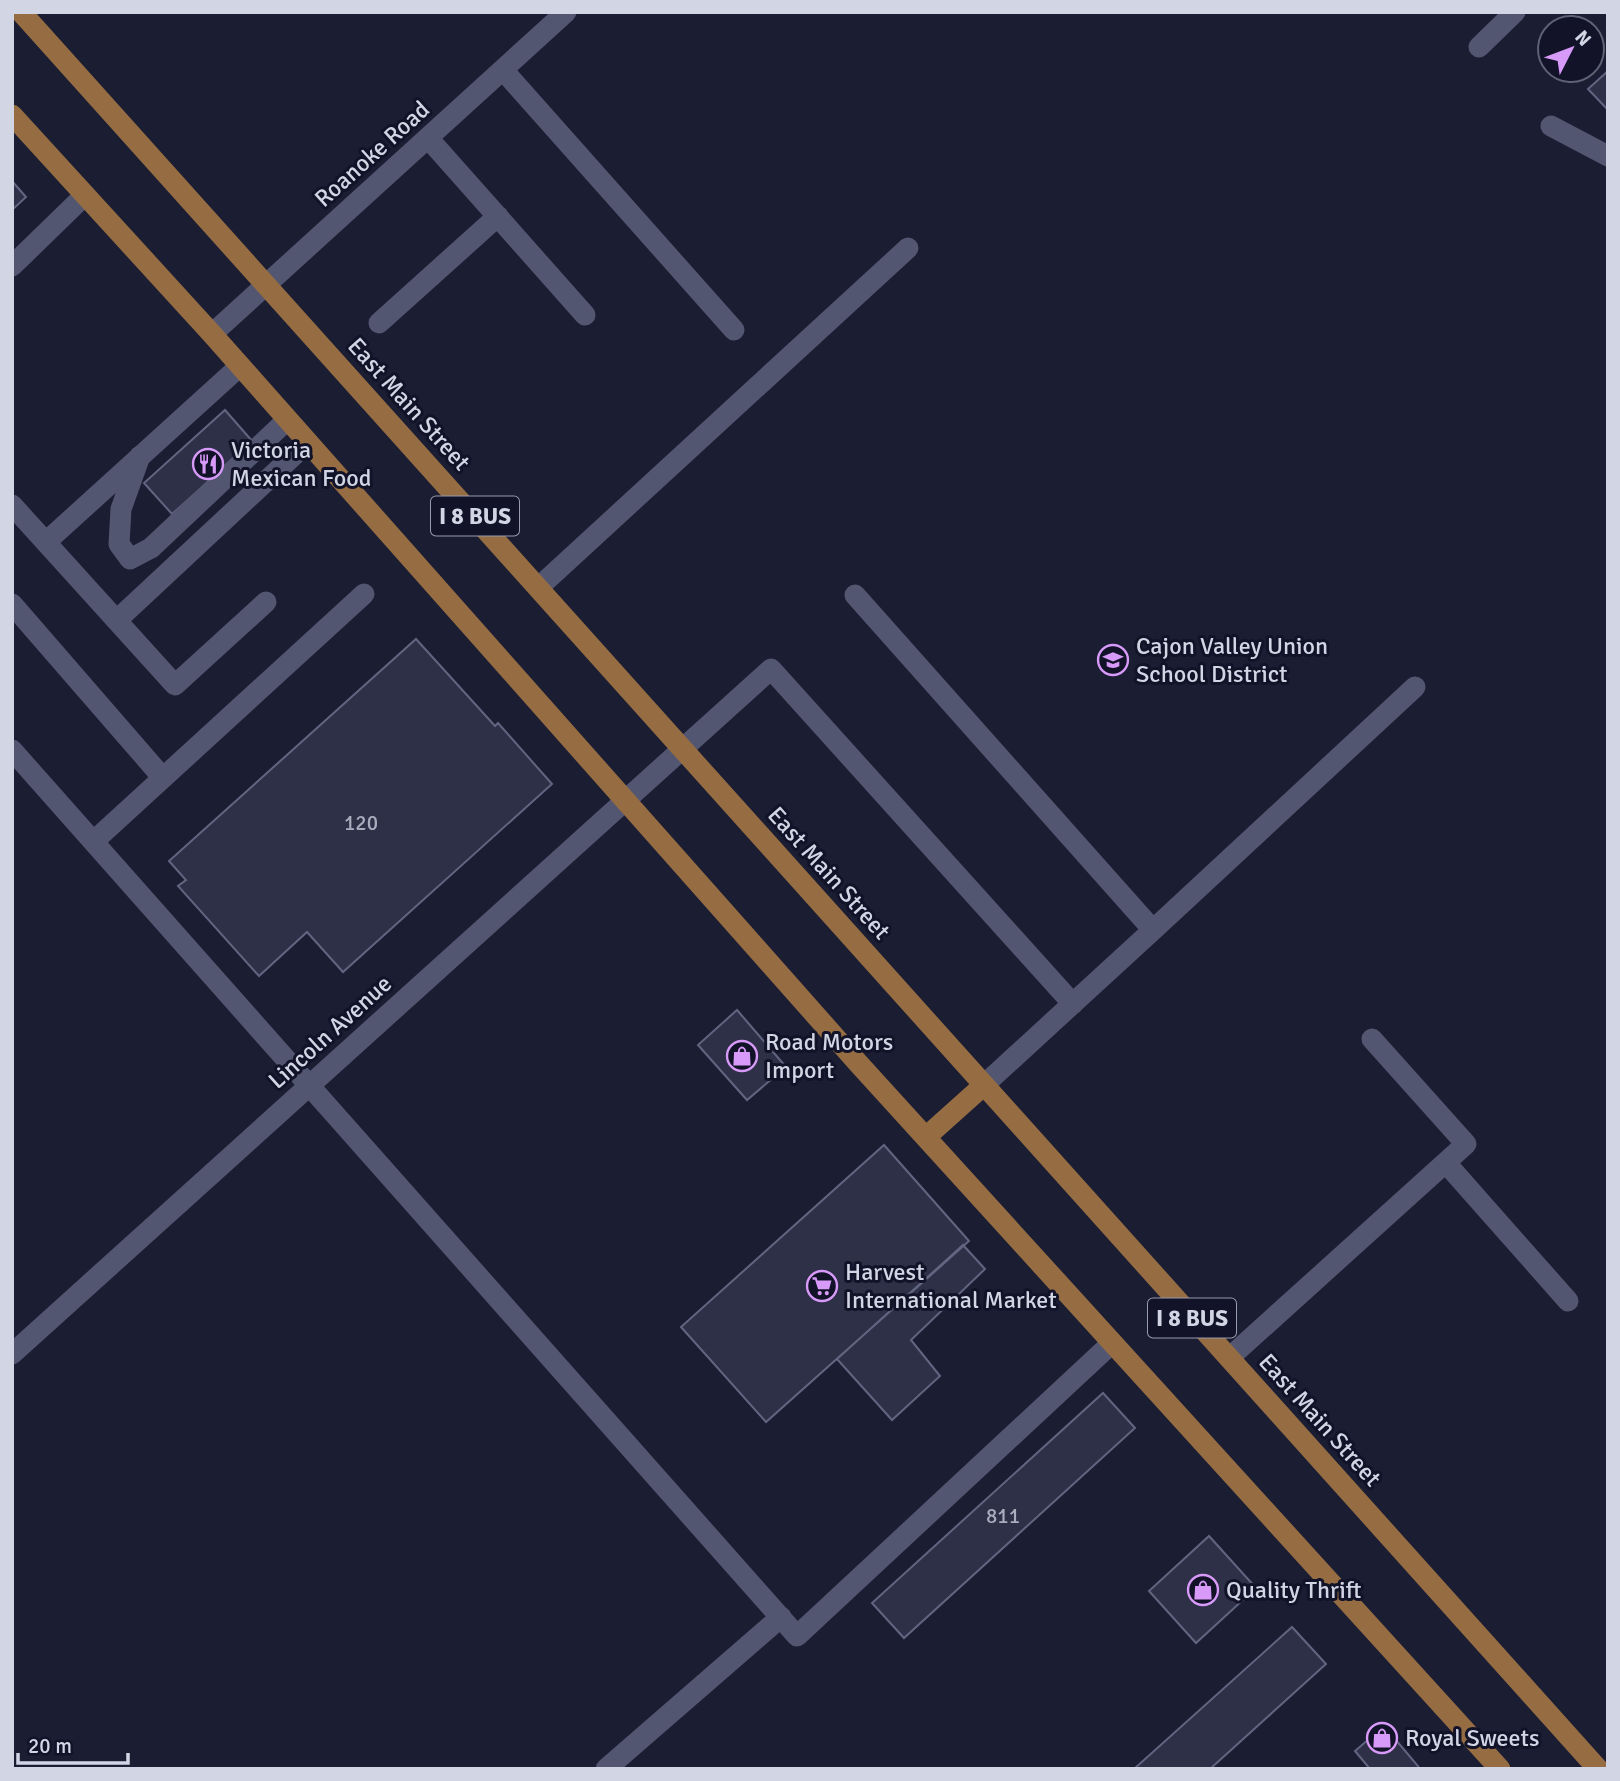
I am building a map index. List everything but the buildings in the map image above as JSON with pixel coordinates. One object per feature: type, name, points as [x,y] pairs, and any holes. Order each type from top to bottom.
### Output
[{"type":"main road","name":"East Main Street","points":[[21,12],[1598,1769]]},
{"type":"main road","name":"I 8 BUS","points":[[12,115],[212,334],[926,1137],[1500,1769]]},
{"type":"main road","points":[[926,1137],[984,1085]]},
{"type":"street","name":"Roanoke Road","points":[[212,334],[566,12]]},
{"type":"street","points":[[1479,47],[1516,12]]},
{"type":"street","points":[[503,70],[734,330]]},
{"type":"street","points":[[1550,127],[1608,156]]},
{"type":"street","points":[[428,138],[585,315]]},
{"type":"street","points":[[12,266],[85,195]]},
{"type":"street","points":[[379,323],[498,216]]},
{"type":"street","points":[[539,587],[908,248]]},
{"type":"street","points":[[46,542],[240,366]]},
{"type":"street","points":[[140,456],[121,509],[118,544],[130,559],[151,548],[288,420]]},
{"type":"street","points":[[117,620],[307,443]]},
{"type":"street","points":[[12,505],[175,685],[266,602]]},
{"type":"street","points":[[94,841],[365,594]]},
{"type":"street","points":[[855,595],[1153,930]]},
{"type":"street","points":[[12,604],[163,778]]},
{"type":"street","name":"Lincoln Avenue","points":[[12,1354],[623,799],[771,669],[1073,1004]]},
{"type":"street","points":[[984,1085],[1415,687]]},
{"type":"street","points":[[12,750],[797,1636],[1112,1343]]},
{"type":"street","points":[[1229,1358],[1466,1144],[1372,1039]]},
{"type":"street","points":[[1446,1163],[1568,1301]]},
{"type":"street","points":[[606,1769],[781,1617]]},
{"type":"place","name":"Victoria Mexican Food","points":[[208,464]]},
{"type":"place","name":"Cajon Valley Union School District","points":[[1113,660]]},
{"type":"place","name":"Road Motors Import","points":[[742,1056]]},
{"type":"place","name":"Harvest International Market","points":[[822,1286]]},
{"type":"place","name":"Quality Thrift","points":[[1203,1590]]},
{"type":"place","name":"Royal Sweets","points":[[1382,1738]]}]
